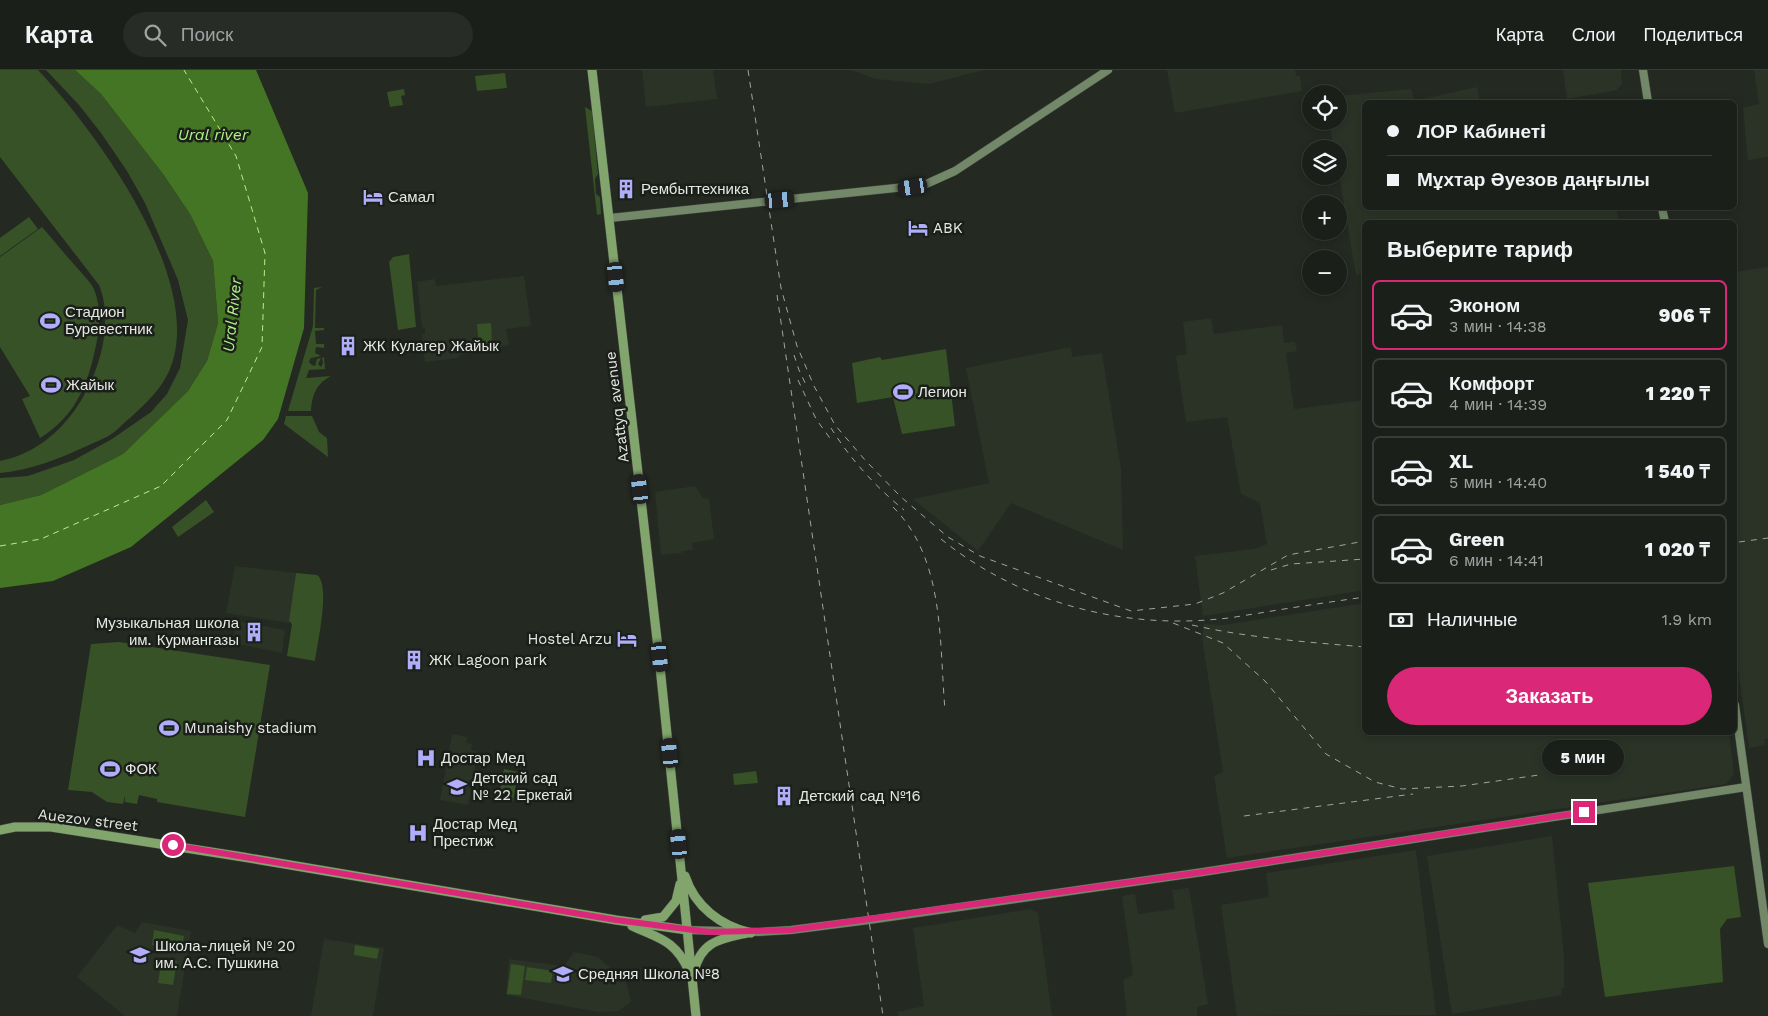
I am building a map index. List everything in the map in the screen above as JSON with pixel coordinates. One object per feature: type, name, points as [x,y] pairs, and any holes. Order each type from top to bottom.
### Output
[{"type":"main road","name":"Azattyq avenue","points":[[592,70],[681,863]]},
{"type":"main road","points":[[610,218],[924,185],[955,172],[1108,70]]},
{"type":"main road","points":[[1643,70],[1648,100]]},
{"type":"main road","points":[[1737,720],[1768,944]]},
{"type":"main road","points":[[622,921],[687,930],[751,932],[800,929],[1040,896],[1746,787]]},
{"type":"main road","name":"Auezov street","points":[[0,830],[15,827],[61,828],[234,855],[622,921]]},
{"type":"main road","points":[[622,921],[663,918],[676,902],[679,893],[681,863]]},
{"type":"main road","points":[[681,863],[696,1016]]},
{"type":"main road","points":[[681,863],[689,886],[707,912],[727,925],[751,932]]},
{"type":"main road","points":[[622,921],[666,940],[683,958],[694,986]]},
{"type":"main road","points":[[694,986],[697,962],[706,948],[717,941],[751,932]]},
{"type":"shaded area","points":[[0,70],[38,70],[88,130],[115,168],[139,209],[159,252],[173,294],[177,333],[170,369],[158,390],[115,431],[104,438],[57,459],[23,469],[0,473],[0,461],[21,455],[40,445],[71,416],[93,378],[100,358],[105,317],[103,298],[99,285],[0,157]]},
{"type":"shaded area","points":[[46,70],[75,70],[101,94],[163,174],[190,214],[213,261],[218,323],[207,361],[188,391],[123,454],[41,495],[0,505],[0,478],[28,476],[74,460],[112,439],[151,412],[167,394],[180,368],[188,320],[178,280],[145,203],[127,171],[79,105]]},
{"type":"shaded area","points":[[642,70],[713,70],[717,99],[646,107]]},
{"type":"shaded area","points":[[851,70],[984,70],[929,84],[876,79]]},
{"type":"shaded area","points":[[1167,70],[1295,70],[1296,76],[1300,76],[1302,91],[1175,113]]},
{"type":"shaded area","points":[[1563,70],[1621,70],[1622,84],[1617,90],[1567,99]]},
{"type":"shaded area","points":[[1754,70],[1768,70],[1768,157],[1748,160],[1743,108],[1759,104]]},
{"type":"shaded area","points":[[505,73],[507,88],[477,91],[475,76]]},
{"type":"shaded area","points":[[1477,87],[1480,100],[1418,100]]},
{"type":"shaded area","points":[[404,89],[405,95],[401,96],[403,105],[390,107],[387,92]]},
{"type":"shaded area","points":[[1411,89],[1414,100],[1362,100],[1362,210],[1616,210],[1619,220],[1362,220],[1362,274],[1356,275],[1347,222],[1347,195],[1342,195],[1341,185],[1347,185],[1347,140],[1332,140],[1331,130],[1347,130],[1347,95]]},
{"type":"shaded area","points":[[585,107],[592,111],[598,174],[595,179],[596,194],[600,197],[601,214],[597,215]]},
{"type":"shaded area","points":[[29,217],[38,229],[0,256],[0,238]]},
{"type":"shaded area","name":"Стадион Буревестник","points":[[42,227],[93,287],[97,297],[99,320],[92,364],[83,389],[62,421],[40,438],[22,399],[30,396],[0,347],[0,257]]},
{"type":"shaded area","points":[[409,254],[416,327],[398,330],[389,262],[393,257]]},
{"type":"shaded area","points":[[1768,267],[1768,739],[1764,739],[1765,745],[1749,748],[1737,661],[1737,272]]},
{"type":"shaded area","points":[[524,276],[531,326],[506,329],[509,345],[460,355],[458,358],[425,362],[422,335],[425,333],[425,329],[422,326],[417,282],[435,279],[436,286]]},
{"type":"shaded area","points":[[322,287],[316,290],[315,328],[324,328],[324,330],[315,331],[316,344],[324,344],[324,348],[316,347],[315,353],[321,356],[311,358],[309,362],[315,366],[317,359],[321,358],[318,364],[321,367],[323,363],[322,358],[324,357],[325,369],[309,370],[306,378],[331,376],[318,386],[312,400],[311,411],[288,411],[313,326],[314,288]]},
{"type":"shaded area","points":[[1211,318],[1214,334],[1282,325],[1284,343],[1295,342],[1297,351],[1286,353],[1294,409],[1362,400],[1362,590],[1203,616],[1195,556],[1254,549],[1267,544],[1260,503],[1241,494],[1227,417],[1186,422],[1176,356],[1187,354],[1183,322]]},
{"type":"shaded area","points":[[491,323],[492,345],[479,346],[477,324]]},
{"type":"shaded area","points":[[1071,347],[1072,357],[1102,353],[1121,469],[1123,550],[1011,503],[978,551],[913,499],[989,483],[966,368]]},
{"type":"shaded area","name":"Легион","points":[[946,349],[955,426],[902,434],[893,397],[857,403],[852,363],[880,357],[882,360]]},
{"type":"shaded area","points":[[286,416],[312,416],[319,432],[327,438],[328,457],[284,424]]},
{"type":"shaded area","points":[[695,486],[703,498],[709,499],[714,539],[692,543],[693,550],[661,555],[655,492]]},
{"type":"shaded area","points":[[206,500],[214,512],[178,537],[172,527]]},
{"type":"shaded area","points":[[235,566],[296,573],[289,623],[226,613]]},
{"type":"shaded area","points":[[296,573],[317,575],[323,590],[315,661],[287,656],[292,624],[289,621]]},
{"type":"shaded area","points":[[1362,603],[1362,735],[1729,735],[1734,774],[1726,784],[1227,858],[1214,776],[1223,772],[1202,638],[1204,624],[1223,625]]},
{"type":"shaded area","points":[[236,621],[285,630],[282,653],[233,643]]},
{"type":"shaded area","name":"Munaishy stadium","points":[[119,642],[270,665],[245,817],[157,802],[157,799],[139,795],[137,804],[125,802],[125,796],[123,804],[107,802],[92,792],[68,790],[91,644]]},
{"type":"shaded area","points":[[452,734],[467,737],[466,743],[472,744],[471,750],[478,752],[468,805],[440,800]]},
{"type":"shaded area","points":[[504,769],[518,772],[513,801],[498,799]]},
{"type":"shaded area","points":[[756,771],[758,783],[734,785],[733,774]]},
{"type":"shaded area","points":[[1552,836],[1564,957],[1564,988],[1561,989],[1562,995],[1452,1014],[1427,856]]},
{"type":"shaded area","points":[[1416,850],[1436,1015],[1237,1016],[1221,905],[1269,897],[1266,873]]},
{"type":"shaded area","points":[[1734,866],[1741,917],[1727,919],[1720,929],[1723,982],[1605,997],[1588,883]]},
{"type":"shaded area","points":[[1189,888],[1208,1004],[1197,1007],[1197,1016],[1124,1016],[1127,1015],[1123,980],[1133,975],[1122,896],[1135,894],[1138,914],[1175,909],[1172,890]]},
{"type":"shaded area","points":[[1031,909],[1038,913],[1052,1016],[899,1016],[897,1012],[924,1006],[913,928]]},
{"type":"shaded area","name":"Школа-лицей № 20 им. А.С. Пушкина","points":[[142,922],[191,931],[177,1016],[125,1016],[77,977],[117,925],[135,933]]},
{"type":"shaded area","points":[[154,930],[184,936],[181,951],[152,945]]},
{"type":"shaded area","points":[[324,939],[384,948],[373,1016],[311,1016]]},
{"type":"shaded area","points":[[355,945],[379,949],[377,959],[354,955]]},
{"type":"shaded area","name":"Средняя Школа №8","points":[[574,952],[598,957],[626,982],[631,1002],[619,1011],[598,1012],[506,995],[509,959],[564,966]]},
{"type":"shaded area","points":[[162,958],[177,961],[173,985],[158,983]]},
{"type":"shaded area","points":[[511,964],[525,966],[521,995],[507,994]]},
{"type":"shaded area","points":[[527,967],[553,971],[551,983],[525,980]]},
{"type":"water","name":"Ural river","points":[[75,70],[256,70],[308,193],[304,328],[278,419],[263,440],[131,547],[53,581],[0,588],[0,505],[41,495],[123,454],[188,391],[207,361],[218,323],[213,261],[190,214],[163,174],[101,94]]},
{"type":"ferry route","points":[[0,546],[41,539],[161,486],[227,420],[262,347],[265,253],[236,156],[184,70]]},
{"type":"railway","points":[[748,70],[781,288],[797,346],[814,386],[835,425],[865,460],[901,497],[948,537],[980,556],[1131,611],[1195,604],[1223,593],[1288,555],[1362,542]]},
{"type":"railway","points":[[777,295],[883,1016]]},
{"type":"railway","points":[[794,355],[807,387]]},
{"type":"railway","points":[[798,380],[816,419],[832,441]]},
{"type":"railway","points":[[831,428],[846,451],[864,472],[904,510]]},
{"type":"railway","points":[[893,507],[910,528],[922,551],[931,576],[940,629],[945,710]]},
{"type":"railway","points":[[1739,542],[1768,538]]},
{"type":"railway","points":[[941,539],[971,561],[1037,595],[1108,615],[1145,620],[1219,619],[1362,597]]},
{"type":"railway","points":[[1271,570],[1291,564],[1362,559]]},
{"type":"railway","points":[[1173,623],[1223,643],[1265,681],[1326,754],[1375,782],[1402,789],[1462,786],[1539,775]]},
{"type":"railway","points":[[1192,625],[1256,636],[1362,647]]},
{"type":"railway","points":[[1244,816],[1413,794]]},
{"type":"place","name":"Рембыттехника","points":[[626,189]]},
{"type":"place","name":"Самал","points":[[373,197]]},
{"type":"place","name":"ABK","points":[[918,228]]},
{"type":"place","name":"Стадион Буревестник","points":[[50,321]]},
{"type":"place","name":"ЖК Кулагер Жайык","points":[[348,346]]},
{"type":"place","name":"Жайык","points":[[51,385]]},
{"type":"place","name":"Легион","points":[[903,392]]},
{"type":"place","name":"Музыкальная школа им. Курмангазы","points":[[254,632]]},
{"type":"place","name":"Hostel Arzu","points":[[627,639]]},
{"type":"place","name":"ЖК Lagoon park","points":[[414,660]]},
{"type":"place","name":"Munaishy stadium","points":[[169,728]]},
{"type":"place","name":"Достар Мед","points":[[426,758]]},
{"type":"place","name":"ФОК","points":[[110,769]]},
{"type":"place","name":"Детский сад № 22 Еркетай","points":[[457,787]]},
{"type":"place","name":"Детский сад №16","points":[[784,796]]},
{"type":"place","name":"Достар Мед Престиж","points":[[418,833]]},
{"type":"place","name":"Школа-лицей № 20 им. А.С. Пушкина","points":[[140,955]]},
{"type":"place","name":"Средняя Школа №8","points":[[563,974]]},
{"type":"route","points":[[173,845],[616,920],[709,932],[751,932],[819,927],[1040,896],[1584,812]]},
{"type":"water label","name":"Ural River","points":[[232,315]]}]
